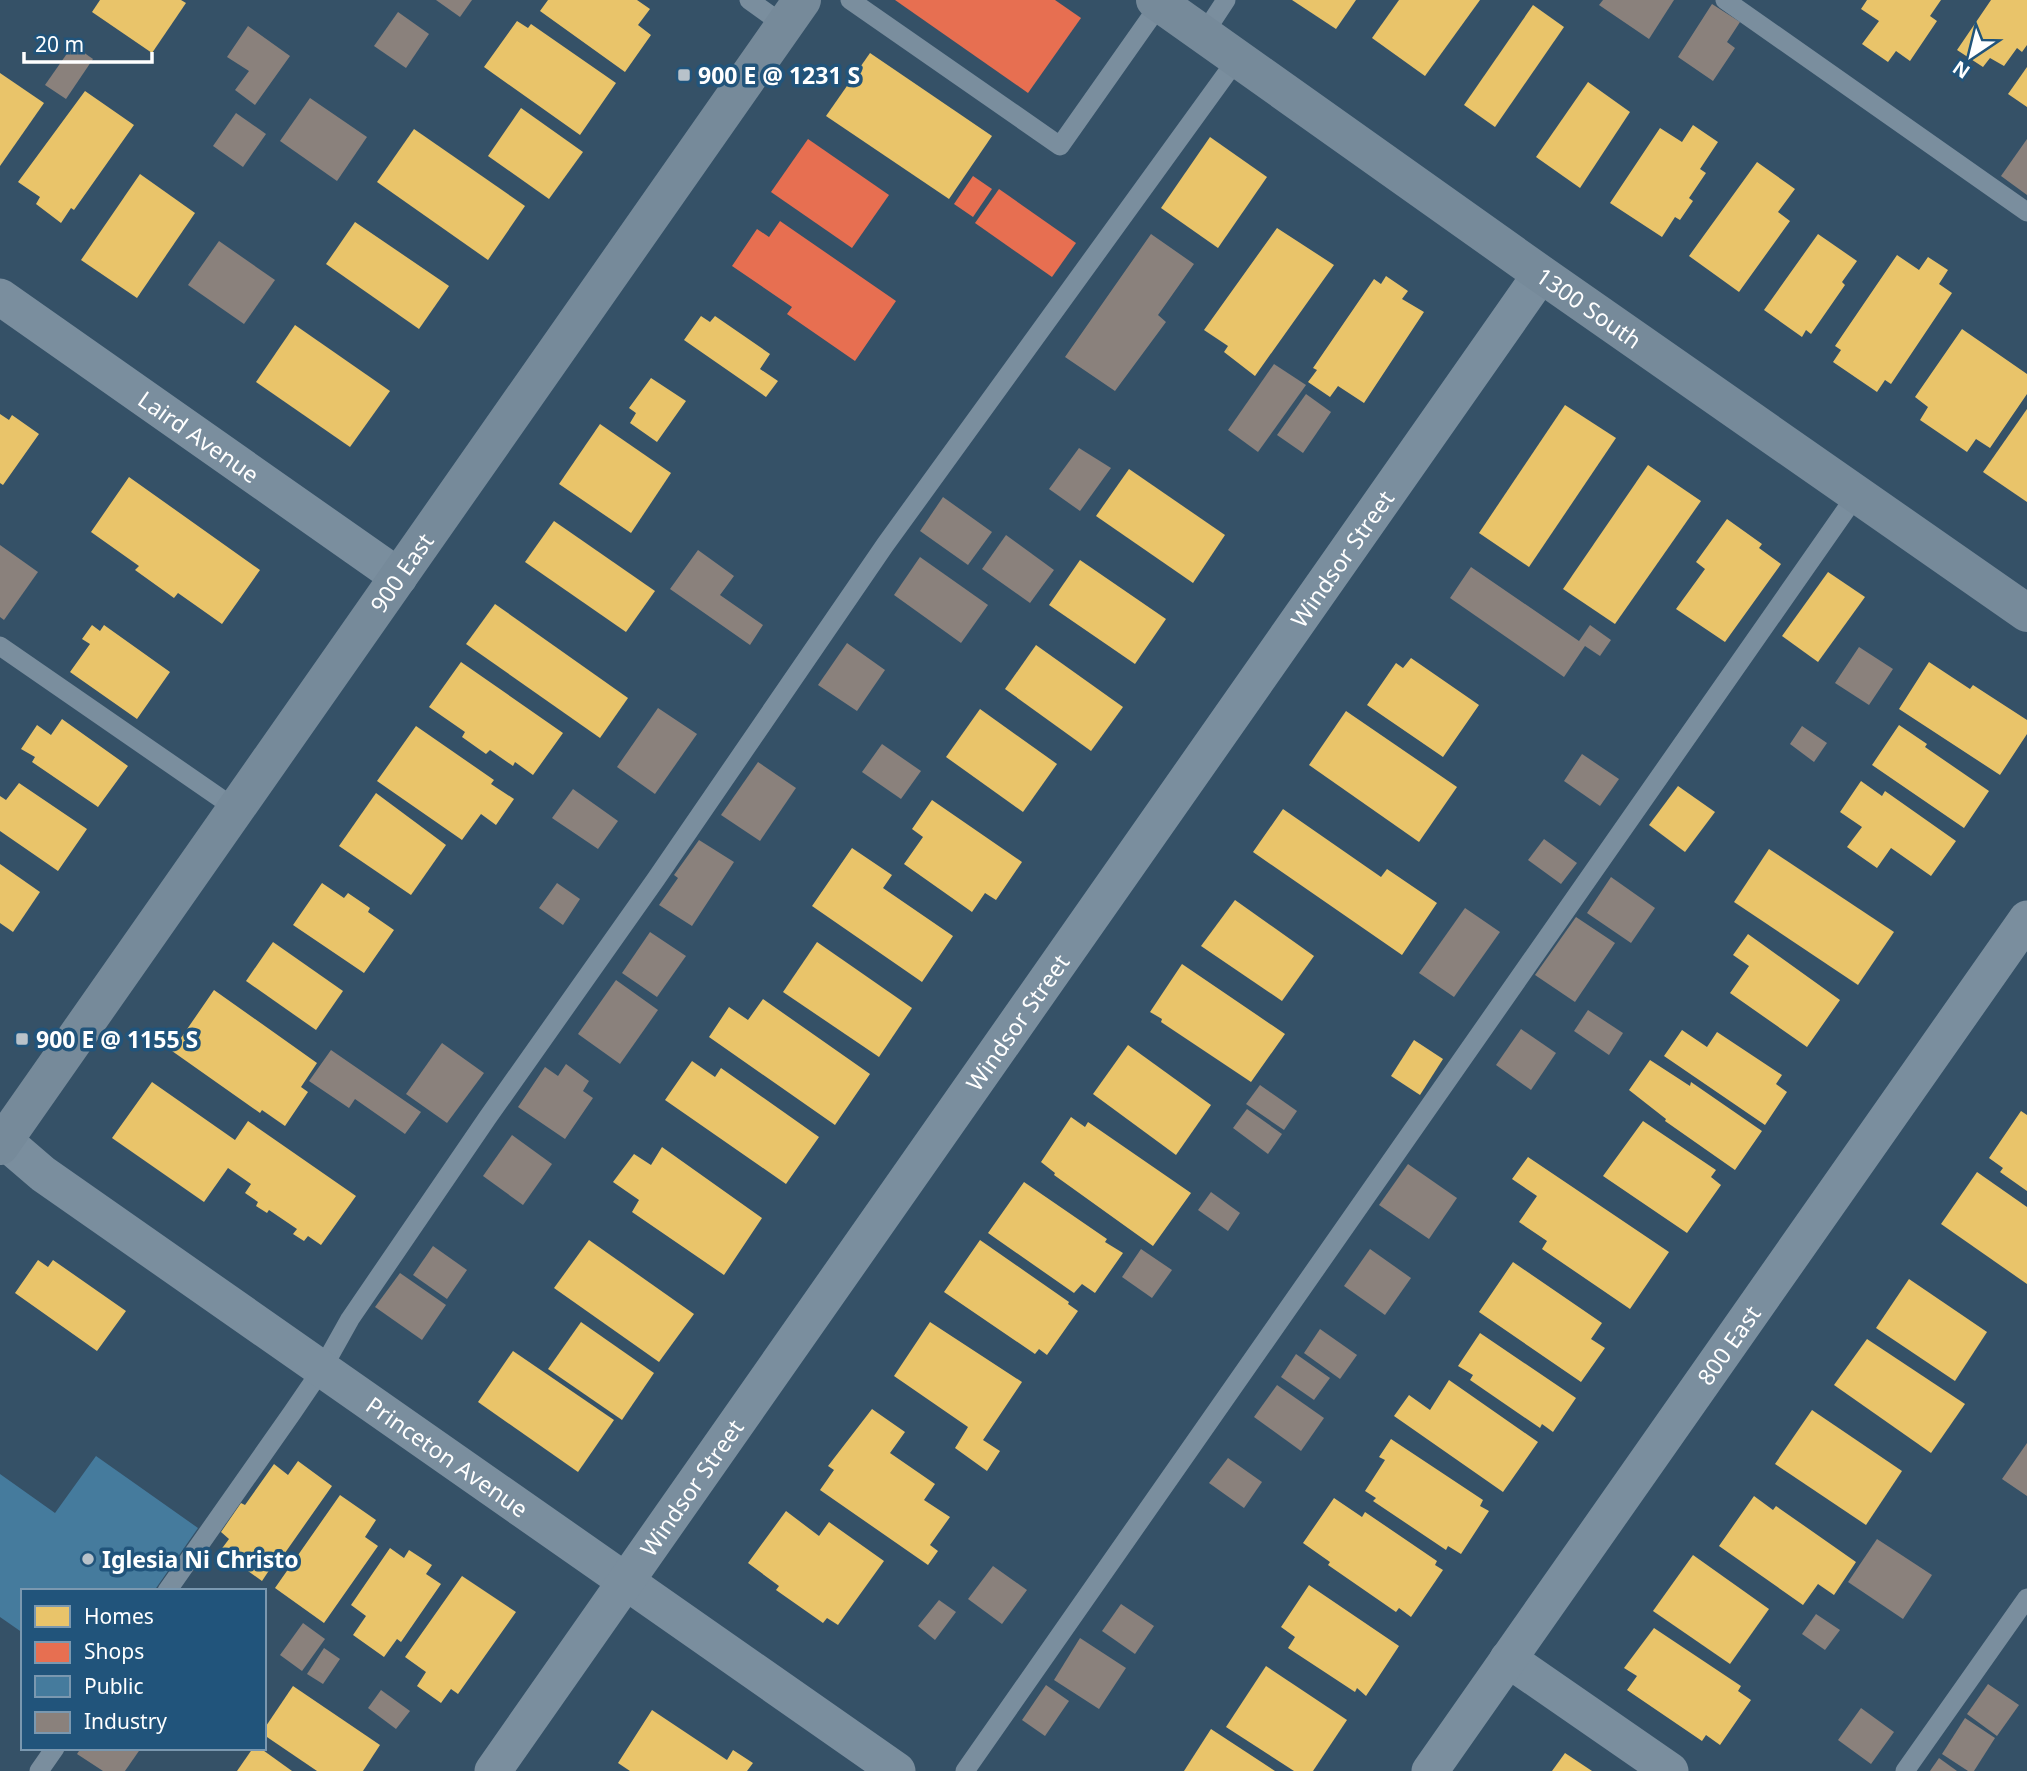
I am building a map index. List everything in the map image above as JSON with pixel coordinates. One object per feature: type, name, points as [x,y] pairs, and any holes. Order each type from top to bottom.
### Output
[{"type":"street","name":"1300 South","points":[[1158,2],[1541,274],[2027,612]]},
{"type":"street","name":"900 East","points":[[1,1141],[793,13]]},
{"type":"street","name":"Windsor Street","points":[[493,1771],[1541,274]]},
{"type":"street","name":"Laird Avenue","points":[[0,297],[399,577]]},
{"type":"street","name":"800 East","points":[[1430,1771],[2027,919]]},
{"type":"street","name":"Princeton Avenue","points":[[1,1141],[43,1174],[898,1771]]},
{"type":"street","points":[[1508,1659],[1670,1771]]},
{"type":"lane","points":[[749,0],[793,13]]},
{"type":"lane","points":[[850,0],[1060,146],[1158,2]]},
{"type":"lane","points":[[1203,35],[1226,0]]},
{"type":"lane","points":[[1725,0],[2027,212]]},
{"type":"lane","points":[[168,1589],[322,1369],[350,1319],[885,545],[1237,59]]},
{"type":"lane","points":[[965,1771],[1857,494]]},
{"type":"lane","points":[[0,646],[236,809]]},
{"type":"lane","points":[[1905,1771],[2027,1598]]},
{"type":"lane","points":[[39,1771],[54,1750]]},
{"type":"building: Homes","points":[[100,0],[181,0],[186,3],[152,53],[92,12]]},
{"type":"building: Homes","points":[[548,0],[637,0],[650,9],[638,25],[651,35],[625,72],[540,11]]},
{"type":"building: Homes","points":[[1292,0],[1356,0],[1336,29]]},
{"type":"building: Homes","points":[[1399,0],[1480,0],[1425,76],[1372,38]]},
{"type":"building: Homes","points":[[1867,0],[1941,0],[1930,16],[1937,21],[1910,61],[1896,51],[1888,62],[1862,44],[1879,21],[1861,9]]},
{"type":"building: Homes","points":[[1991,0],[2027,0],[2027,45],[2022,52],[2017,48],[2004,66],[1990,58],[1983,67],[1957,50]]},
{"type":"building: Homes","points":[[1533,5],[1564,27],[1495,127],[1464,105]]},
{"type":"building: Homes","points":[[517,21],[528,28],[531,24],[616,83],[580,135],[484,67]]},
{"type":"building: Homes","points":[[870,53],[992,136],[949,199],[826,116]]},
{"type":"building: Homes","points":[[2027,67],[2027,107],[2008,94]]},
{"type":"building: Homes","points":[[0,73],[44,103],[0,166]]},
{"type":"building: Homes","points":[[1588,82],[1630,112],[1580,188],[1536,157]]},
{"type":"building: Homes","points":[[85,91],[134,125],[74,210],[71,208],[61,223],[36,204],[40,197],[18,182]]},
{"type":"building: Homes","points":[[521,108],[583,152],[549,199],[488,156]]},
{"type":"building: Homes","points":[[1693,125],[1718,142],[1700,169],[1706,173],[1689,198],[1693,201],[1680,220],[1675,217],[1662,237],[1610,203],[1660,128],[1682,142]]},
{"type":"building: Homes","points":[[414,129],[525,206],[488,260],[377,182]]},
{"type":"building: Homes","points":[[1210,137],[1267,177],[1218,248],[1161,208]]},
{"type":"building: Homes","points":[[1757,162],[1795,189],[1778,212],[1790,221],[1739,292],[1689,256]]},
{"type":"building: Homes","points":[[140,174],[195,213],[137,298],[81,260]]},
{"type":"building: Homes","points":[[355,222],[449,286],[419,329],[326,264]]},
{"type":"building: Homes","points":[[1277,228],[1334,265],[1255,376],[1224,352],[1228,346],[1204,330]]},
{"type":"building: Homes","points":[[1818,234],[1857,261],[1842,282],[1845,285],[1811,334],[1806,330],[1802,337],[1764,310]]},
{"type":"building: Homes","points":[[1897,255],[1919,270],[1928,257],[1948,270],[1939,284],[1952,293],[1891,384],[1885,380],[1877,392],[1833,362],[1841,350],[1835,346]]},
{"type":"building: Homes","points":[[1386,276],[1408,291],[1402,299],[1424,312],[1364,403],[1338,386],[1330,397],[1308,382],[1317,370],[1313,368],[1374,279],[1381,284]]},
{"type":"building: Homes","points":[[701,316],[710,322],[715,316],[770,354],[760,369],[778,381],[766,397],[684,340]]},
{"type":"building: Homes","points":[[295,325],[390,391],[350,447],[256,382]]},
{"type":"building: Homes","points":[[1962,329],[2027,374],[2027,394],[1990,448],[1976,439],[1967,452],[1920,420],[1928,407],[1915,397]]},
{"type":"building: Homes","points":[[651,378],[686,401],[657,442],[630,423],[636,413],[629,408]]},
{"type":"building: Homes","points":[[1565,405],[1616,438],[1529,567],[1479,533]]},
{"type":"building: Homes","points":[[2027,409],[2027,502],[1983,472]]},
{"type":"building: Homes","points":[[0,414],[9,420],[12,415],[39,434],[3,485],[0,483]]},
{"type":"building: Homes","points":[[600,424],[671,473],[631,533],[559,484]]},
{"type":"building: Homes","points":[[1648,465],[1701,501],[1615,624],[1563,589]]},
{"type":"building: Homes","points":[[1129,469],[1225,535],[1193,583],[1096,516]]},
{"type":"building: Homes","points":[[129,477],[260,570],[222,624],[178,593],[174,598],[135,570],[139,566],[91,532]]},
{"type":"building: Homes","points":[[1727,519],[1762,544],[1759,548],[1781,564],[1725,642],[1676,609],[1705,569],[1696,562]]},
{"type":"building: Homes","points":[[554,521],[655,591],[626,632],[525,562]]},
{"type":"building: Homes","points":[[1080,560],[1166,619],[1135,664],[1049,605]]},
{"type":"building: Homes","points":[[1828,572],[1865,597],[1818,662],[1782,636]]},
{"type":"building: Homes","points":[[495,604],[628,698],[600,738],[466,644]]},
{"type":"building: Homes","points":[[92,625],[100,631],[104,625],[170,672],[137,719],[70,672],[90,644],[82,639]]},
{"type":"building: Homes","points":[[1036,645],[1123,707],[1091,751],[1005,689]]},
{"type":"building: Homes","points":[[1411,658],[1479,705],[1443,757],[1367,705],[1396,663],[1403,668]]},
{"type":"building: Homes","points":[[461,662],[563,733],[533,775],[515,762],[513,766],[490,750],[486,754],[462,737],[465,732],[429,707]]},
{"type":"building: Homes","points":[[1929,662],[1970,689],[1973,685],[2027,720],[2027,734],[2000,775],[1899,709]]},
{"type":"building: Homes","points":[[980,709],[1057,764],[1023,812],[946,757]]},
{"type":"building: Homes","points":[[1346,711],[1457,787],[1419,842],[1309,765]]},
{"type":"building: Homes","points":[[62,719],[128,766],[98,807],[32,762],[35,757],[21,749],[37,725],[51,735]]},
{"type":"building: Homes","points":[[1899,725],[1927,744],[1925,747],[1989,791],[1964,828],[1872,765]]},
{"type":"building: Homes","points":[[416,726],[494,780],[491,784],[514,799],[496,825],[481,814],[462,840],[377,781]]},
{"type":"building: Homes","points":[[1861,781],[1882,796],[1885,791],[1956,841],[1931,876],[1891,848],[1877,868],[1847,847],[1862,827],[1840,812]]},
{"type":"building: Homes","points":[[19,783],[87,829],[58,871],[0,831],[0,796],[6,800]]},
{"type":"building: Homes","points":[[1678,786],[1715,812],[1685,852],[1649,825]]},
{"type":"building: Homes","points":[[376,793],[446,845],[411,895],[339,846]]},
{"type":"building: Homes","points":[[932,800],[1022,862],[996,900],[985,893],[972,912],[904,864],[923,837],[912,829]]},
{"type":"building: Homes","points":[[1283,809],[1381,877],[1387,869],[1437,903],[1402,955],[1253,852]]},
{"type":"building: Homes","points":[[852,848],[892,875],[883,888],[953,936],[922,982],[812,906]]},
{"type":"building: Homes","points":[[1769,849],[1894,932],[1858,985],[1734,902]]},
{"type":"building: Homes","points":[[0,864],[40,892],[13,932],[0,923]]},
{"type":"building: Homes","points":[[322,883],[344,898],[348,893],[370,908],[368,912],[394,930],[364,973],[293,925]]},
{"type":"building: Homes","points":[[1235,900],[1314,956],[1282,1001],[1201,946]]},
{"type":"building: Homes","points":[[1748,934],[1840,1000],[1807,1047],[1730,993],[1749,966],[1733,955]]},
{"type":"building: Homes","points":[[273,942],[343,991],[316,1030],[246,981]]},
{"type":"building: Homes","points":[[817,942],[912,1008],[879,1057],[783,992]]},
{"type":"building: Homes","points":[[1182,964],[1285,1034],[1251,1082],[1150,1012]]},
{"type":"building: Homes","points":[[214,990],[317,1063],[301,1087],[308,1092],[285,1126],[262,1110],[260,1113],[172,1051]]},
{"type":"building: Homes","points":[[763,999],[870,1074],[835,1125],[709,1037],[729,1007],[748,1020]]},
{"type":"building: Homes","points":[[1682,1030],[1707,1047],[1717,1032],[1782,1075],[1776,1084],[1787,1092],[1765,1125],[1664,1056]]},
{"type":"building: Homes","points":[[1414,1040],[1443,1059],[1420,1095],[1391,1076]]},
{"type":"building: Homes","points":[[1128,1045],[1211,1105],[1176,1155],[1093,1094]]},
{"type":"building: Homes","points":[[1650,1060],[1690,1086],[1691,1082],[1762,1131],[1735,1170],[1665,1121],[1666,1119],[1629,1090]]},
{"type":"building: Homes","points":[[692,1061],[715,1077],[721,1068],[819,1137],[786,1184],[665,1100]]},
{"type":"building: Homes","points":[[152,1082],[235,1140],[248,1121],[356,1196],[321,1245],[308,1236],[304,1241],[293,1234],[297,1229],[269,1210],[267,1213],[256,1206],[258,1202],[245,1193],[251,1184],[228,1168],[204,1202],[112,1138]]},
{"type":"building: Homes","points":[[2021,1111],[2027,1115],[2027,1191],[2000,1172],[2003,1168],[1989,1158]]},
{"type":"building: Homes","points":[[1071,1117],[1085,1127],[1088,1122],[1191,1193],[1153,1246],[1054,1175],[1055,1173],[1041,1162]]},
{"type":"building: Homes","points":[[1643,1121],[1716,1170],[1711,1177],[1721,1185],[1687,1233],[1603,1176]]},
{"type":"building: Homes","points":[[662,1147],[762,1218],[724,1275],[632,1212],[639,1200],[613,1182],[634,1154],[651,1165]]},
{"type":"building: Homes","points":[[1528,1157],[1669,1252],[1630,1309],[1542,1249],[1547,1241],[1519,1222],[1537,1196],[1512,1179]]},
{"type":"building: Homes","points":[[1977,1172],[2027,1207],[2027,1284],[1941,1224]]},
{"type":"building: Homes","points":[[1024,1182],[1123,1253],[1095,1293],[1082,1284],[1074,1293],[988,1233]]},
{"type":"building: Homes","points":[[589,1240],[694,1314],[659,1362],[554,1288]]},
{"type":"building: Homes","points":[[980,1240],[1078,1311],[1047,1355],[1039,1349],[1035,1354],[944,1292]]},
{"type":"building: Homes","points":[[38,1260],[48,1267],[53,1260],[126,1311],[97,1351],[15,1293]]},
{"type":"building: Homes","points":[[1513,1262],[1602,1323],[1591,1339],[1605,1348],[1581,1382],[1479,1312]]},
{"type":"building: Homes","points":[[1909,1279],[1987,1332],[1955,1381],[1876,1328]]},
{"type":"building: Homes","points":[[581,1322],[654,1373],[622,1420],[548,1369]]},
{"type":"building: Homes","points":[[930,1322],[1022,1382],[983,1440],[1000,1451],[987,1471],[955,1448],[968,1427],[894,1376]]},
{"type":"building: Homes","points":[[1480,1333],[1576,1398],[1553,1432],[1542,1424],[1540,1428],[1470,1380],[1473,1375],[1458,1366]]},
{"type":"building: Homes","points":[[1867,1339],[1965,1404],[1931,1453],[1834,1385]]},
{"type":"building: Homes","points":[[513,1351],[614,1420],[578,1472],[478,1402]]},
{"type":"building: Homes","points":[[1449,1380],[1538,1442],[1503,1492],[1394,1416],[1409,1395],[1430,1410]]},
{"type":"building: Homes","points":[[872,1409],[905,1432],[890,1453],[935,1484],[924,1500],[950,1517],[930,1545],[938,1551],[928,1565],[820,1490],[834,1470],[828,1466]]},
{"type":"building: Homes","points":[[1812,1410],[1902,1471],[1866,1525],[1775,1464]]},
{"type":"building: Homes","points":[[1391,1439],[1483,1500],[1480,1506],[1489,1511],[1461,1554],[1448,1546],[1446,1550],[1373,1501],[1376,1498],[1365,1491],[1385,1460],[1379,1457]]},
{"type":"building: Homes","points":[[298,1461],[332,1486],[273,1570],[270,1569],[262,1581],[220,1551],[229,1539],[221,1532],[241,1503],[245,1505],[274,1464],[288,1475]]},
{"type":"building: Homes","points":[[340,1495],[376,1520],[365,1537],[378,1546],[324,1623],[275,1588]]},
{"type":"building: Homes","points":[[1754,1496],[1773,1510],[1776,1506],[1856,1562],[1834,1595],[1818,1584],[1803,1605],[1719,1546]]},
{"type":"building: Homes","points":[[1334,1498],[1362,1517],[1365,1512],[1437,1561],[1435,1565],[1443,1570],[1411,1617],[1399,1608],[1396,1612],[1328,1565],[1330,1562],[1303,1543]]},
{"type":"building: Homes","points":[[786,1511],[819,1536],[829,1522],[884,1561],[838,1625],[827,1618],[823,1623],[776,1590],[779,1586],[748,1563]]},
{"type":"building: Homes","points":[[390,1548],[404,1558],[409,1550],[432,1565],[426,1574],[441,1584],[401,1642],[397,1639],[384,1657],[353,1635],[366,1616],[351,1605]]},
{"type":"building: Homes","points":[[1693,1555],[1769,1609],[1730,1664],[1653,1611]]},
{"type":"building: Homes","points":[[462,1576],[516,1612],[458,1694],[451,1689],[441,1703],[417,1686],[426,1672],[405,1657]]},
{"type":"building: Homes","points":[[1309,1585],[1399,1646],[1366,1696],[1357,1688],[1355,1692],[1288,1648],[1295,1637],[1281,1627]]},
{"type":"building: Homes","points":[[1654,1628],[1741,1686],[1738,1691],[1751,1700],[1720,1745],[1706,1735],[1702,1741],[1627,1690],[1637,1676],[1624,1668]]},
{"type":"building: Homes","points":[[1266,1666],[1347,1720],[1313,1771],[1294,1771],[1226,1727]]},
{"type":"building: Homes","points":[[293,1686],[380,1745],[363,1771],[317,1771],[266,1736],[266,1726]]},
{"type":"building: Homes","points":[[652,1710],[727,1760],[733,1750],[753,1763],[747,1771],[630,1771],[618,1763]]},
{"type":"building: Homes","points":[[1211,1729],[1275,1771],[1184,1771]]},
{"type":"building: Homes","points":[[252,1750],[263,1750],[292,1771],[237,1771]]},
{"type":"building: Homes","points":[[1565,1753],[1592,1771],[1552,1771]]},
{"type":"building: Shops","points":[[895,0],[1055,0],[1081,18],[1028,93]]},
{"type":"building: Shops","points":[[808,139],[889,195],[852,248],[771,192]]},
{"type":"building: Shops","points":[[973,176],[992,189],[973,217],[954,204]]},
{"type":"building: Shops","points":[[999,189],[1076,243],[1052,277],[975,223]]},
{"type":"building: Shops","points":[[780,221],[896,301],[855,361],[787,314],[792,307],[732,266],[757,229],[769,237]]},
{"type":"building: Public","name":"Iglesia Ni Christo","points":[[96,1456],[198,1528],[155,1589],[21,1589],[21,1632],[0,1617],[0,1474],[55,1513]]},
{"type":"building: Industry","points":[[436,0],[472,0],[460,17]]},
{"type":"building: Industry","points":[[1603,0],[1674,0],[1649,39],[1599,5]]},
{"type":"building: Industry","points":[[1712,4],[1740,22],[1727,42],[1735,48],[1713,81],[1678,57]]},
{"type":"building: Industry","points":[[398,12],[429,34],[406,68],[374,46]]},
{"type":"building: Industry","points":[[248,26],[290,56],[255,105],[235,90],[249,71],[227,57]]},
{"type":"building: Industry","points":[[73,45],[93,59],[66,99],[45,85]]},
{"type":"building: Industry","points":[[310,98],[367,137],[337,181],[280,141]]},
{"type":"building: Industry","points":[[236,113],[266,134],[243,167],[213,146]]},
{"type":"building: Industry","points":[[2027,139],[2027,195],[2001,176]]},
{"type":"building: Industry","points":[[1151,234],[1194,264],[1158,315],[1166,322],[1115,391],[1065,357]]},
{"type":"building: Industry","points":[[219,241],[275,280],[244,324],[188,285]]},
{"type":"building: Industry","points":[[1274,364],[1306,385],[1258,452],[1228,430]]},
{"type":"building: Industry","points":[[1306,394],[1331,412],[1303,453],[1277,435]]},
{"type":"building: Industry","points":[[1079,448],[1111,468],[1080,511],[1049,489]]},
{"type":"building: Industry","points":[[943,497],[992,532],[968,565],[920,531]]},
{"type":"building: Industry","points":[[1006,535],[1054,570],[1030,603],[982,569]]},
{"type":"building: Industry","points":[[0,545],[38,572],[4,620],[0,617]]},
{"type":"building: Industry","points":[[698,550],[734,576],[720,595],[763,625],[750,645],[670,589]]},
{"type":"building: Industry","points":[[920,557],[988,605],[961,643],[894,595]]},
{"type":"building: Industry","points":[[1471,567],[1579,641],[1590,625],[1611,640],[1600,656],[1585,646],[1564,677],[1450,598]]},
{"type":"building: Industry","points":[[847,643],[885,670],[857,711],[818,685]]},
{"type":"building: Industry","points":[[1859,647],[1893,669],[1869,705],[1835,683]]},
{"type":"building: Industry","points":[[658,708],[697,734],[655,794],[617,767]]},
{"type":"building: Industry","points":[[1802,726],[1827,743],[1814,762],[1790,744]]},
{"type":"building: Industry","points":[[882,744],[921,771],[901,799],[862,772]]},
{"type":"building: Industry","points":[[1582,754],[1619,779],[1600,806],[1564,781]]},
{"type":"building: Industry","points":[[758,762],[796,788],[760,841],[721,815]]},
{"type":"building: Industry","points":[[573,789],[618,821],[598,849],[552,818]]},
{"type":"building: Industry","points":[[1544,839],[1577,863],[1561,884],[1528,860]]},
{"type":"building: Industry","points":[[699,840],[734,862],[692,926],[659,905],[678,878],[674,875]]},
{"type":"building: Industry","points":[[1611,877],[1655,908],[1631,943],[1587,913]]},
{"type":"building: Industry","points":[[557,883],[580,899],[563,925],[539,908]]},
{"type":"building: Industry","points":[[1465,908],[1500,932],[1454,997],[1419,973]]},
{"type":"building: Industry","points":[[1576,917],[1615,943],[1575,1002],[1535,975]]},
{"type":"building: Industry","points":[[650,932],[686,956],[657,997],[622,973]]},
{"type":"building: Industry","points":[[616,980],[658,1010],[620,1064],[578,1034]]},
{"type":"building: Industry","points":[[1588,1010],[1623,1033],[1609,1055],[1574,1031]]},
{"type":"building: Industry","points":[[1521,1029],[1556,1053],[1531,1090],[1496,1065]]},
{"type":"building: Industry","points":[[442,1043],[484,1073],[447,1123],[406,1094]]},
{"type":"building: Industry","points":[[331,1050],[421,1112],[405,1134],[355,1099],[349,1108],[309,1081]]},
{"type":"building: Industry","points":[[566,1064],[589,1081],[583,1091],[593,1098],[565,1139],[518,1107],[545,1067],[558,1076]]},
{"type":"building: Industry","points":[[1260,1085],[1297,1111],[1284,1130],[1246,1104]]},
{"type":"building: Industry","points":[[1247,1109],[1282,1134],[1268,1154],[1233,1128]]},
{"type":"building: Industry","points":[[512,1135],[552,1164],[523,1205],[483,1176]]},
{"type":"building: Industry","points":[[1408,1164],[1457,1198],[1429,1239],[1379,1205]]},
{"type":"building: Industry","points":[[1211,1192],[1240,1213],[1228,1231],[1198,1210]]},
{"type":"building: Industry","points":[[433,1246],[467,1270],[447,1299],[413,1275]]},
{"type":"building: Industry","points":[[1141,1249],[1172,1270],[1152,1298],[1122,1277]]},
{"type":"building: Industry","points":[[1370,1249],[1411,1278],[1385,1315],[1344,1286]]},
{"type":"building: Industry","points":[[400,1273],[446,1305],[422,1340],[375,1307]]},
{"type":"building: Industry","points":[[1320,1329],[1357,1355],[1340,1379],[1304,1353]]},
{"type":"building: Industry","points":[[1296,1354],[1330,1378],[1314,1400],[1281,1377]]},
{"type":"building: Industry","points":[[1277,1385],[1324,1418],[1301,1451],[1254,1417]]},
{"type":"building: Industry","points":[[2027,1443],[2027,1496],[2002,1479]]},
{"type":"building: Industry","points":[[1228,1458],[1262,1482],[1244,1508],[1209,1483]]},
{"type":"building: Industry","points":[[1877,1539],[1932,1575],[1903,1619],[1848,1582]]},
{"type":"building: Industry","points":[[993,1566],[1027,1590],[1002,1624],[968,1599]]},
{"type":"building: Industry","points":[[939,1600],[956,1612],[935,1640],[918,1626]]},
{"type":"building: Industry","points":[[1121,1604],[1154,1626],[1135,1654],[1102,1631]]},
{"type":"building: Industry","points":[[1816,1614],[1840,1630],[1825,1650],[1802,1634]]},
{"type":"building: Industry","points":[[303,1623],[325,1639],[302,1671],[280,1655]]},
{"type":"building: Industry","points":[[1080,1638],[1126,1668],[1099,1709],[1054,1680]]},
{"type":"building: Industry","points":[[324,1648],[340,1659],[323,1684],[307,1674]]},
{"type":"building: Industry","points":[[1988,1684],[2019,1705],[1997,1736],[1967,1714]]},
{"type":"building: Industry","points":[[1046,1685],[1069,1701],[1045,1736],[1022,1720]]},
{"type":"building: Industry","points":[[381,1690],[410,1711],[396,1729],[368,1708]]},
{"type":"building: Industry","points":[[1861,1708],[1894,1732],[1871,1764],[1838,1740]]},
{"type":"building: Industry","points":[[1965,1718],[1995,1738],[1974,1771],[1968,1771],[1942,1754]]},
{"type":"building: Industry","points":[[80,1750],[140,1750],[125,1771],[103,1771],[77,1754]]},
{"type":"building: Industry","points":[[1939,1758],[1957,1771],[1930,1771]]},
{"type":"place","name":"900 E @ 1231 S","points":[[684,75]]},
{"type":"place","name":"900 E @ 1155 S","points":[[22,1039]]},
{"type":"place","name":"Iglesia Ni Christo","points":[[88,1559]]}]
